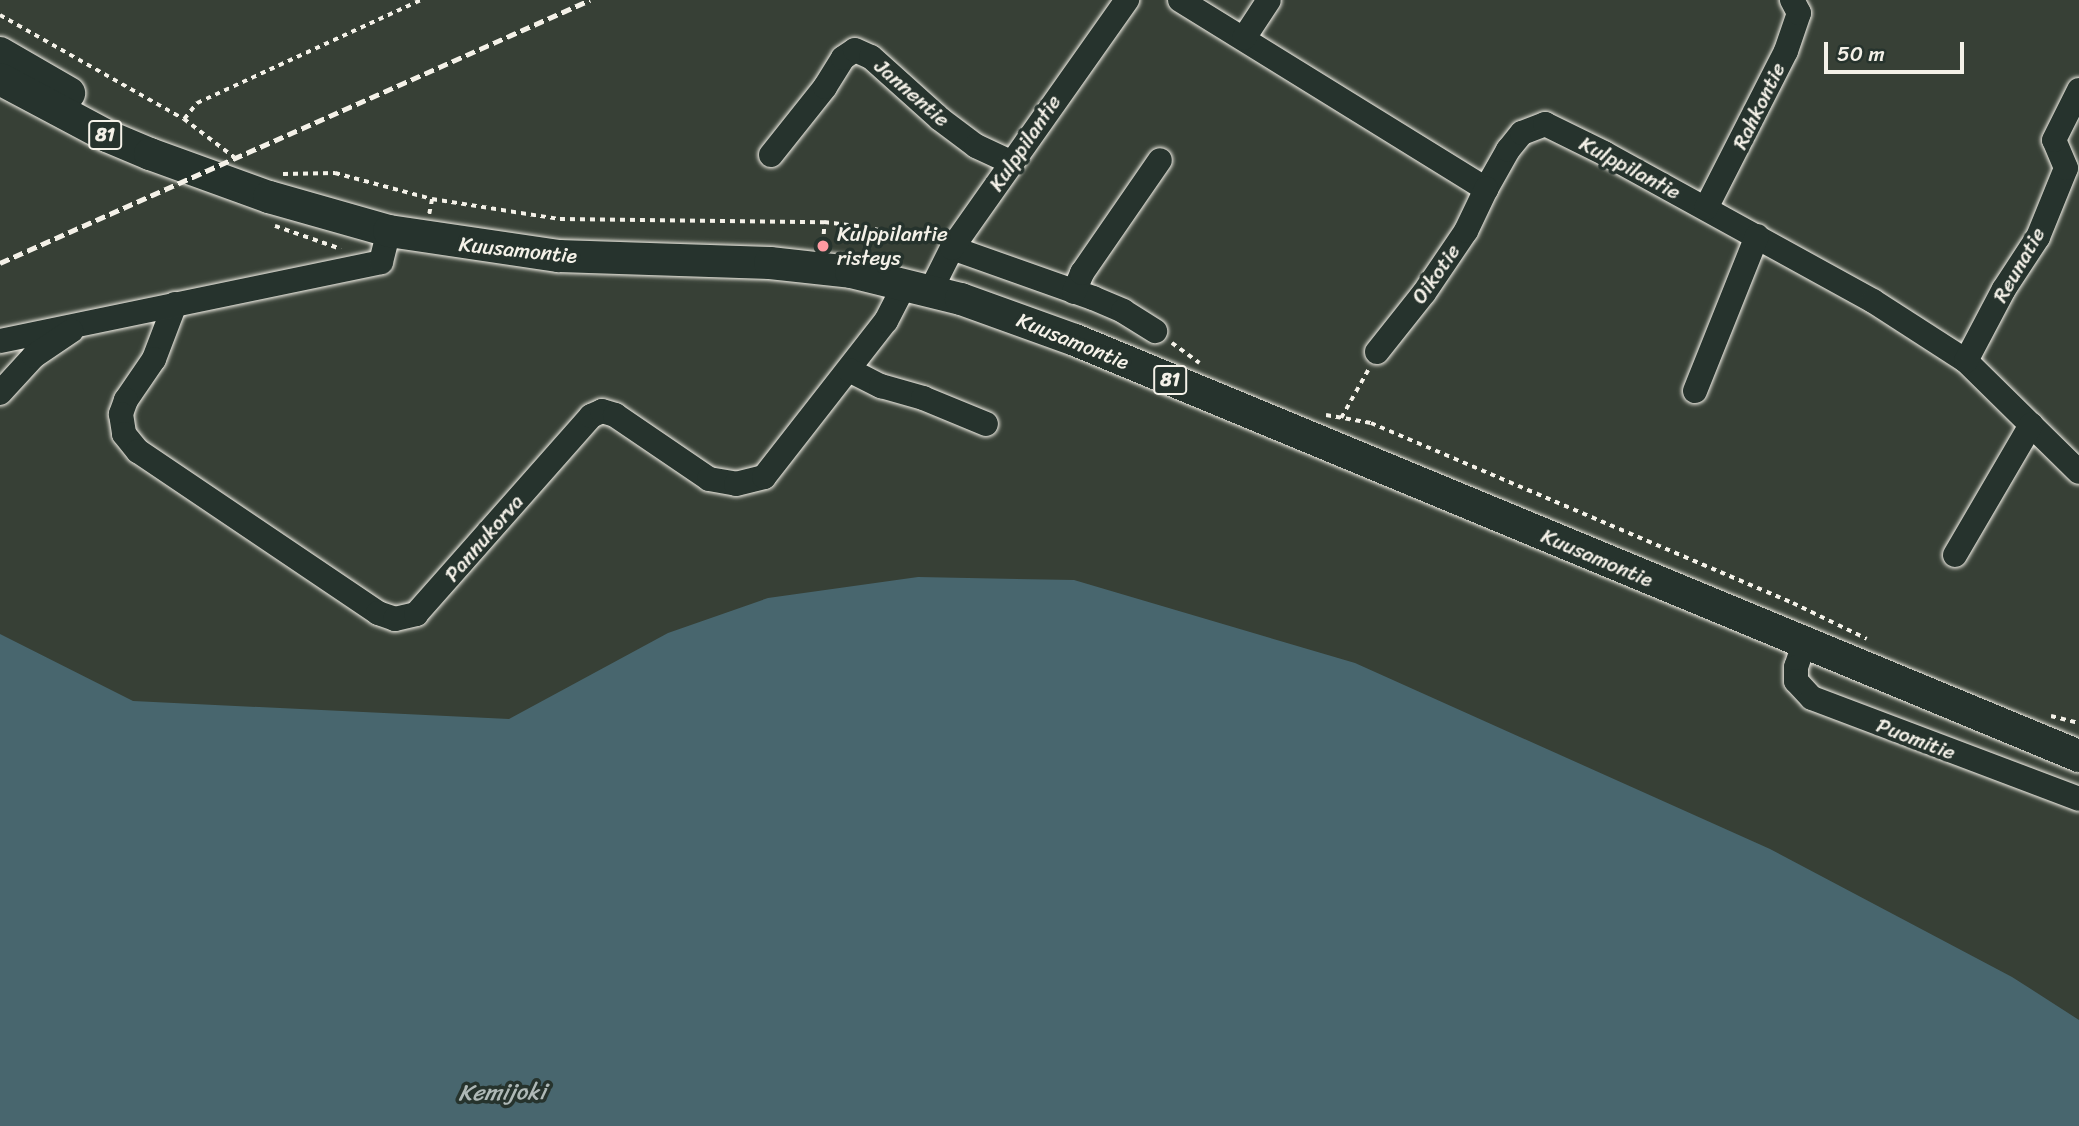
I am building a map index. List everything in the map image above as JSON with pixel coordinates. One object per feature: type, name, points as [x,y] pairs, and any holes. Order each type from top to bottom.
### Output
[{"type":"main road","name":"Kuusamontie","points":[[0,53],[229,169],[269,197],[389,231],[559,257],[770,264],[851,272],[918,287],[1075,340],[2079,756]]},
{"type":"main road","name":"Kuusamontie","points":[[0,79],[107,136],[229,169]]},
{"type":"street","name":"Kulppilantie","points":[[918,287],[952,248],[1127,0]]},
{"type":"street","points":[[1180,0],[1486,189]]},
{"type":"street","points":[[1244,38],[1269,0]]},
{"type":"street","name":"Rahkontie","points":[[1706,208],[1786,51],[1799,13],[1792,0]]},
{"type":"street","name":"Jannentie","points":[[771,155],[825,88],[843,58],[855,50],[872,57],[940,119],[976,146],[1012,163]]},
{"type":"street","name":"Reunatie","points":[[1966,362],[2004,289],[2038,237],[2072,165],[2054,140],[2079,90]]},
{"type":"street","name":"Kulppilantie","points":[[1486,189],[1508,150],[1522,133],[1545,124],[1706,208],[1873,300],[1966,362],[2079,471]]},
{"type":"street","points":[[1074,292],[1082,273],[1160,160]]},
{"type":"street","name":"Oikotie","points":[[1377,352],[1424,293],[1466,231],[1486,189]]},
{"type":"street","points":[[0,341],[382,262],[389,231]]},
{"type":"street","points":[[1695,391],[1757,236]]},
{"type":"street","points":[[952,248],[1123,311],[1155,331]]},
{"type":"street","name":"Pannukorva","points":[[175,304],[154,359],[126,400],[121,414],[124,434],[138,450],[378,613],[395,620],[416,614],[591,416],[602,411],[615,415],[709,479],[736,484],[764,477],[886,321],[918,287]]},
{"type":"street","points":[[0,393],[34,356],[77,327]]},
{"type":"street","points":[[849,370],[881,386],[923,398],[986,424]]},
{"type":"street","points":[[1955,555],[2031,425]]},
{"type":"street","name":"Puomitie","points":[[1804,644],[1796,667],[1796,681],[1812,698],[2079,799]]},
{"type":"path","points":[[184,119],[197,103],[421,0]]},
{"type":"path","points":[[0,15],[184,119],[229,169]]},
{"type":"path","points":[[275,175],[335,173],[432,198],[560,219],[824,222],[865,227],[952,248]]},
{"type":"path","points":[[823,246],[824,222]]},
{"type":"path","points":[[1155,331],[1211,371]]},
{"type":"path","points":[[1341,419],[1377,352]]},
{"type":"path","points":[[1320,414],[1371,423],[1793,603],[1871,642]]},
{"type":"path","points":[[2049,715],[2079,723]]},
{"type":"water","name":"Kemijoki","points":[[918,577],[1074,580],[1355,663],[1770,849],[2012,977],[2079,1020],[2079,1126],[0,1126],[0,634],[133,701],[509,719],[668,633],[768,598]]},
{"type":"railway","points":[[0,263],[590,0]]},
{"type":"place","name":"Kulppilantie risteys","points":[[823,246]]}]
